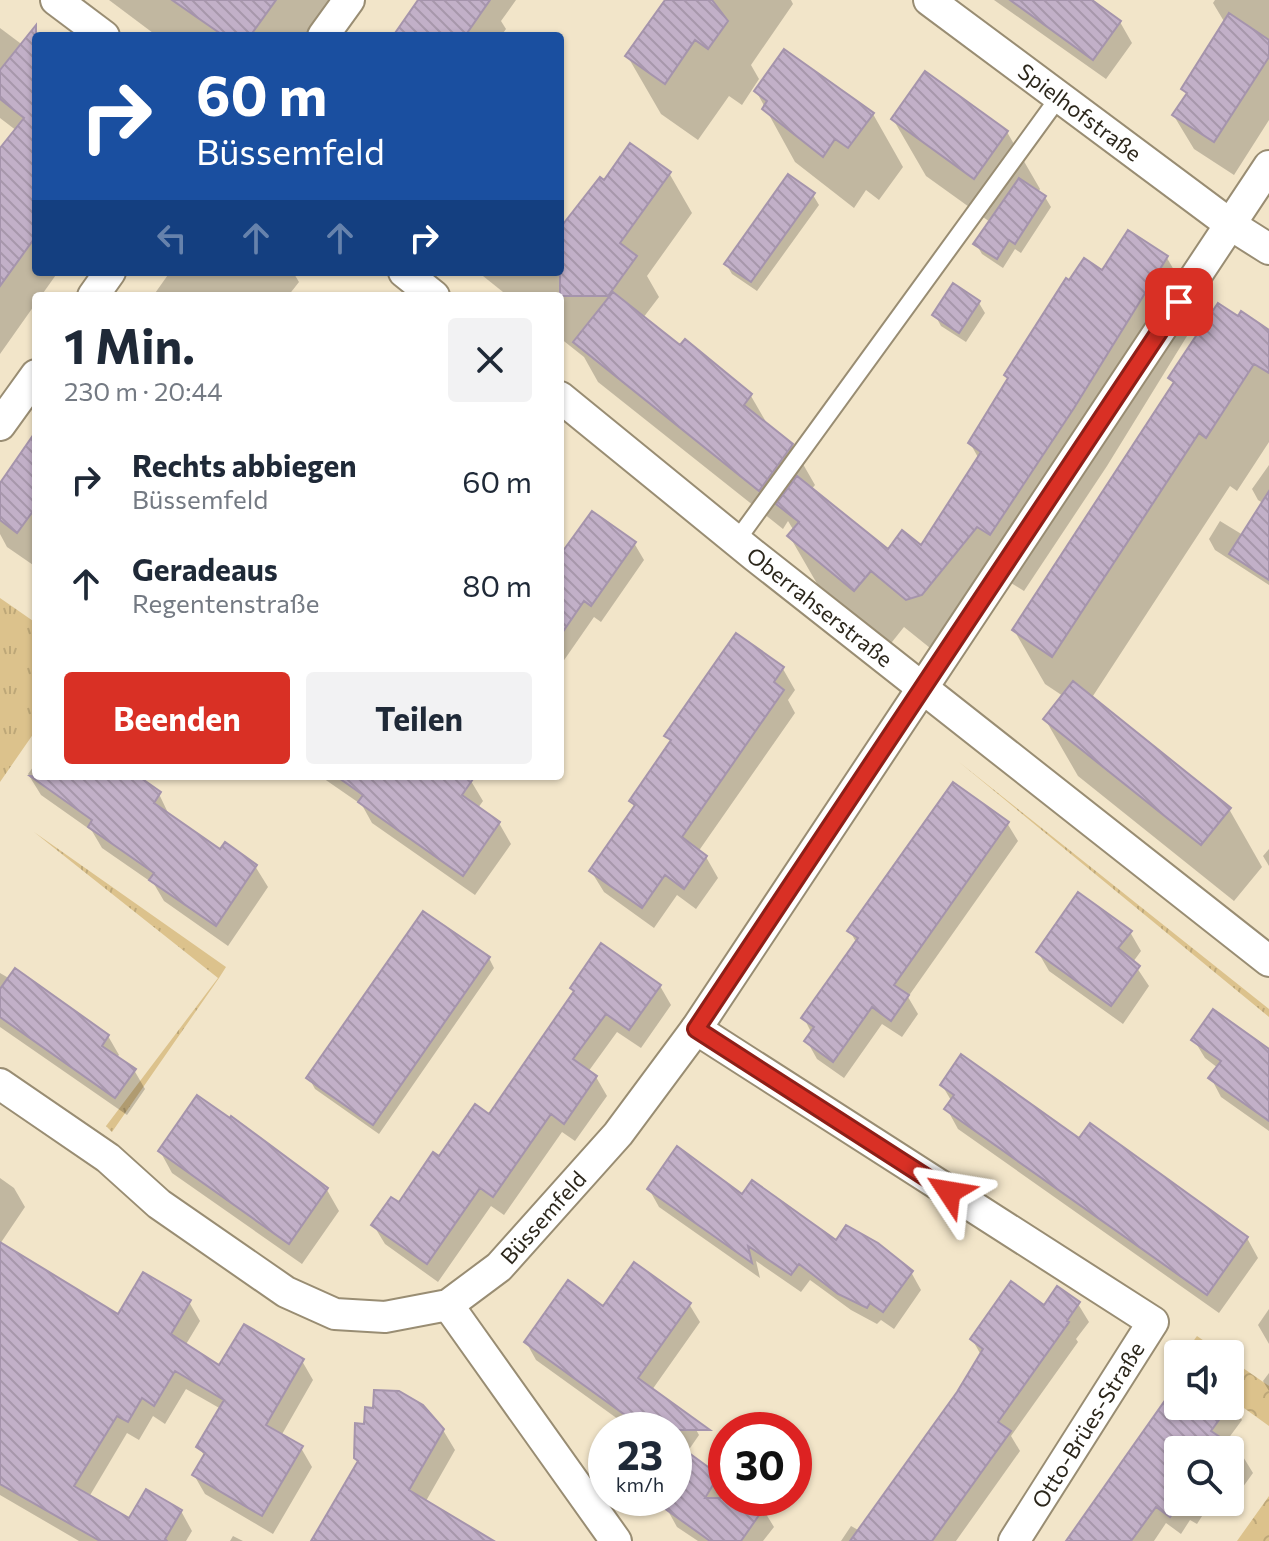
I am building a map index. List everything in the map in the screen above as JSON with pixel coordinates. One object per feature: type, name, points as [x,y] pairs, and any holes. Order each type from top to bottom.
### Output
[{"type":"street","points":[[56,0],[99,32]]},
{"type":"street","points":[[326,32],[349,0]]},
{"type":"street","name":"Spielhofstraße","points":[[929,0],[1231,225],[1269,249]]},
{"type":"street","name":"Büssemfeld","points":[[0,1084],[108,1158],[159,1204],[286,1292],[335,1314],[347,1315],[385,1317],[448,1305],[499,1267],[618,1134],[696,1029],[1269,166]]},
{"type":"street","points":[[409,276],[429,292]]},
{"type":"street","points":[[0,425],[32,381]]},
{"type":"street","name":"Oberrahserstraße","points":[[564,400],[1269,961]]},
{"type":"street","name":"Otto-Brües-Straße","points":[[696,1029],[1153,1322],[1014,1541]]},
{"type":"street","points":[[448,1305],[616,1541]]},
{"type":"lane","points":[[737,540],[1059,97]]},
{"type":"green space","points":[[0,598],[32,620],[32,736],[0,782]]},
{"type":"green space","points":[[959,762],[1269,1009],[1269,1017]]},
{"type":"green space","points":[[34,832],[226,967],[112,1132],[106,1126],[218,978]]},
{"type":"green space","points":[[1244,1369],[1269,1386],[1269,1426],[1244,1408]]},
{"type":"green space","points":[[1269,1496],[1269,1541],[1237,1541]]},
{"type":"building","points":[[172,0],[276,0],[253,32],[218,32]]},
{"type":"building","points":[[418,0],[490,0],[468,32],[396,32]]},
{"type":"building","points":[[665,0],[712,0],[728,21],[708,49],[695,40],[665,84],[625,56]]},
{"type":"building","points":[[1010,0],[1092,0],[1121,21],[1093,60]]},
{"type":"building","points":[[1229,13],[1269,40],[1269,57],[1214,142],[1172,115],[1187,93],[1181,89]]},
{"type":"building","points":[[36,25],[36,32],[32,32],[32,242],[0,286],[0,148],[24,118],[0,99],[0,70]]},
{"type":"building","points":[[784,49],[874,113],[848,148],[835,139],[823,157],[762,109],[767,101],[754,91]]},
{"type":"building","points":[[925,71],[1008,131],[974,179],[891,119]]},
{"type":"building","points":[[630,143],[671,172],[620,243],[637,256],[608,296],[564,296],[564,292],[560,292],[560,276],[564,276],[564,223],[600,177],[604,180]]},
{"type":"building","points":[[788,174],[815,193],[751,282],[724,264]]},
{"type":"building","points":[[1019,178],[1046,196],[1015,244],[1009,240],[997,259],[973,244]]},
{"type":"building","points":[[1128,230],[1168,256],[1074,408],[990,535],[977,527],[922,595],[906,600],[871,571],[854,591],[787,536],[799,522],[776,504],[797,476],[888,549],[902,530],[921,545],[981,452],[968,443],[1008,378],[1004,375],[1066,278],[1069,280],[1084,258],[1102,270]]},
{"type":"building","points":[[953,283],[980,301],[959,333],[932,315]]},
{"type":"building","points":[[613,292],[680,345],[685,339],[752,394],[744,405],[793,444],[759,491],[573,342]]},
{"type":"building","points":[[1218,303],[1238,316],[1241,311],[1269,330],[1269,373],[1254,364],[1206,438],[1199,433],[1052,657],[1012,630],[1174,382],[1168,378]]},
{"type":"building","points":[[32,437],[32,512],[17,533],[0,520],[0,483]]},
{"type":"building","points":[[1269,491],[1269,580],[1229,554]]},
{"type":"building","points":[[592,511],[636,542],[591,606],[584,601],[564,630],[564,550]]},
{"type":"building","points":[[736,633],[784,667],[774,682],[784,690],[682,837],[707,856],[684,889],[665,875],[642,908],[589,871],[635,805],[629,801],[671,740],[664,736]]},
{"type":"building","points":[[1073,681],[1231,808],[1201,845],[1043,719]]},
{"type":"building","points":[[36,780],[144,780],[161,792],[154,803],[220,849],[225,842],[257,865],[216,926],[149,880],[154,873],[88,827],[92,820]]},
{"type":"building","points":[[342,780],[472,780],[462,795],[500,822],[463,876],[358,802],[363,795]]},
{"type":"building","points":[[953,782],[1009,822],[894,985],[909,995],[891,1021],[872,1007],[833,1062],[804,1041],[814,1027],[801,1018],[858,938],[847,931]]},
{"type":"building","points":[[1078,892],[1132,931],[1118,948],[1140,966],[1111,1006],[1036,952]]},
{"type":"building","points":[[423,911],[490,957],[373,1125],[306,1078]]},
{"type":"building","points":[[601,943],[661,985],[629,1030],[606,1014],[573,1059],[597,1076],[564,1124],[551,1114],[493,1197],[480,1188],[427,1264],[371,1225],[391,1197],[399,1202],[433,1152],[439,1156],[475,1104],[489,1114],[574,991],[570,988]]},
{"type":"building","points":[[15,968],[109,1035],[102,1046],[136,1069],[115,1098],[0,1017],[0,989]]},
{"type":"building","points":[[1213,1009],[1269,1049],[1269,1121],[1208,1078],[1221,1061],[1191,1040]]},
{"type":"building","points":[[961,1054],[1079,1138],[1090,1123],[1248,1237],[1207,1295],[944,1109],[954,1095],[940,1085]]},
{"type":"building","points":[[197,1095],[231,1116],[328,1188],[289,1244],[158,1151]]},
{"type":"building","points":[[677,1146],[742,1194],[752,1180],[836,1240],[846,1225],[878,1243],[913,1271],[883,1312],[870,1303],[867,1308],[838,1294],[799,1264],[791,1275],[748,1246],[752,1263],[647,1189]]},
{"type":"building","points":[[0,1242],[118,1314],[143,1272],[191,1300],[171,1334],[219,1365],[244,1324],[304,1359],[266,1425],[303,1446],[262,1516],[192,1475],[205,1453],[196,1447],[224,1400],[175,1371],[154,1406],[142,1398],[128,1422],[117,1416],[74,1486],[129,1518],[146,1489],[182,1510],[165,1539],[167,1541],[100,1541],[0,1484]]},
{"type":"building","points":[[634,1262],[691,1303],[638,1378],[685,1412],[621,1412],[524,1342],[568,1280],[603,1306]]},
{"type":"building","points":[[1011,1281],[1044,1305],[1057,1286],[1080,1302],[998,1422],[1011,1431],[932,1541],[850,1541],[957,1392],[983,1349],[970,1339]]},
{"type":"building","points":[[374,1390],[399,1391],[423,1405],[444,1429],[409,1490],[494,1541],[311,1541],[358,1461],[354,1458],[355,1423],[364,1424],[365,1407],[373,1408]]},
{"type":"building","points":[[1164,1402],[1164,1420],[1219,1420],[1211,1431],[1218,1436],[1164,1436],[1164,1513],[1156,1507],[1131,1541],[1066,1541]]},
{"type":"building","points":[[692,1417],[708,1429],[692,1430]]},
{"type":"building","points":[[692,1455],[708,1467],[708,1493],[705,1498],[708,1498],[708,1516],[758,1516],[741,1541],[710,1541],[675,1516],[692,1516]]},
{"type":"route","points":[[949,1192],[696,1029],[1179,302]]}]
